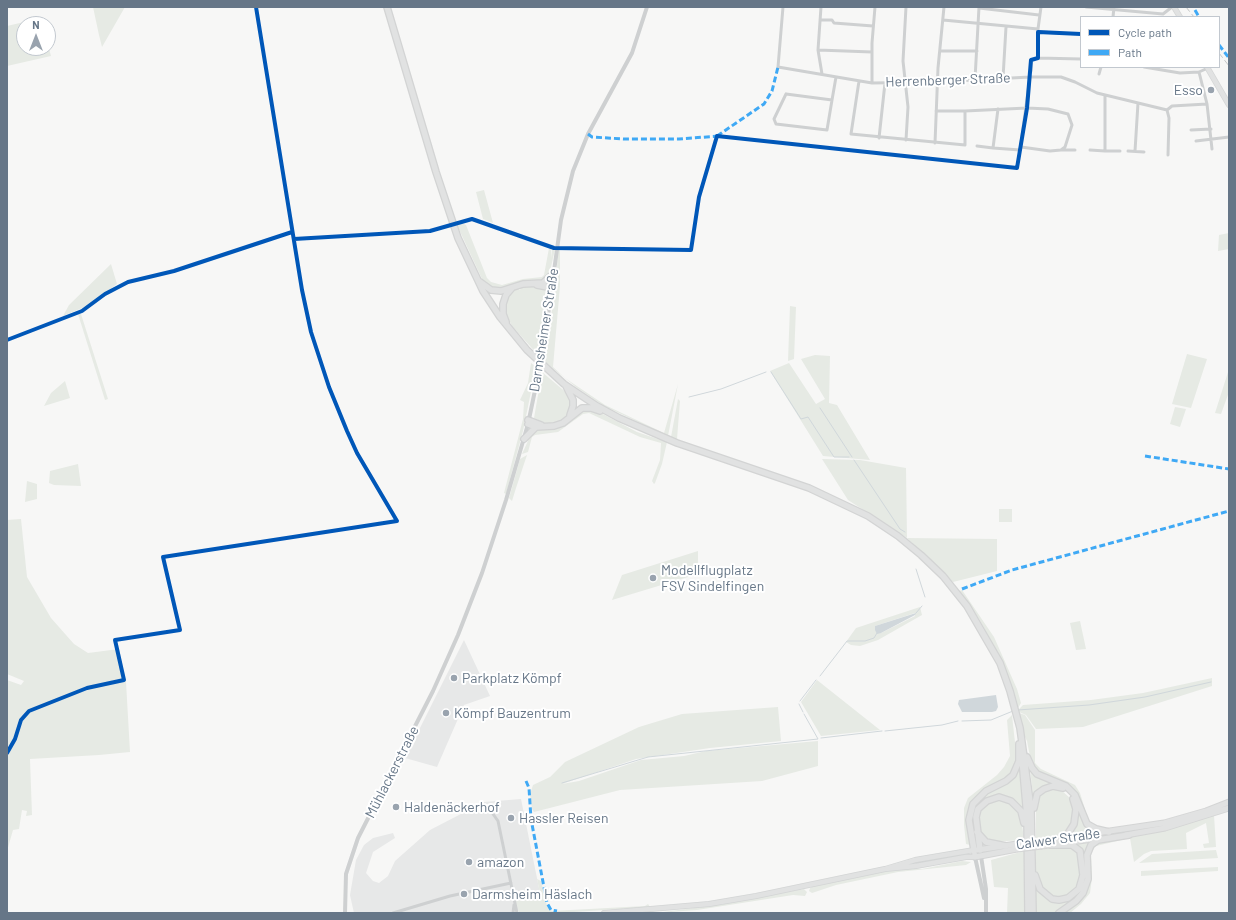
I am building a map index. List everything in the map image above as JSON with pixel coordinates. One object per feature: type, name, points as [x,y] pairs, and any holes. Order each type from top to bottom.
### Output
[{"type":"highway","points":[[387,7],[448,209],[476,277],[508,327],[537,361],[564,384],[610,413],[677,443],[813,490],[872,519],[909,545],[943,576],[968,608],[990,645],[1013,705],[1028,761],[1035,772],[1042,777],[1070,790],[1078,800],[1087,824],[1096,829],[1109,832]]},
{"type":"highway","points":[[543,283],[554,273]]},
{"type":"highway","points":[[476,277],[491,290],[501,291],[523,284],[553,286]]},
{"type":"highway","points":[[535,284],[543,283],[553,286]]},
{"type":"highway","points":[[508,327],[503,314],[503,304],[506,295],[512,288]]},
{"type":"highway","points":[[564,384],[573,400],[573,408],[569,417]]},
{"type":"highway","points":[[524,439],[536,427],[558,425],[578,410],[586,408],[610,413]]},
{"type":"highway","points":[[528,422],[543,426]]},
{"type":"highway","points":[[528,422],[536,427]]},
{"type":"highway","points":[[1016,718],[1026,812],[1028,913]]},
{"type":"highway","points":[[1021,734],[1027,769],[1032,824],[1032,913]]},
{"type":"highway","points":[[978,852],[969,820],[973,804],[986,791],[1006,781],[1013,775],[1019,761],[1019,744]]},
{"type":"highway","points":[[1032,824],[1034,819],[1034,804],[1037,794],[1049,787],[1062,788],[1068,791],[1074,800],[1076,814],[1071,830],[1060,838]]},
{"type":"highway","points":[[978,852],[976,817],[984,803],[999,797],[1011,800],[1018,807],[1023,816],[1025,852],[1027,856]]},
{"type":"highway","points":[[977,832],[986,842],[1006,846]]},
{"type":"highway","points":[[1059,913],[1076,901],[1083,893],[1088,879],[1087,856],[1091,845],[1098,840],[1129,835]]},
{"type":"highway","points":[[1032,862],[1037,885],[1046,895],[1059,900],[1068,898],[1076,892],[1081,884],[1083,875],[1080,851],[1072,845],[1051,845]]},
{"type":"main road","points":[[1173,7],[1179,16]]},
{"type":"main road","points":[[1208,68],[1229,104]]},
{"type":"main road","name":"Calwer Straße","points":[[604,913],[720,902],[885,869],[915,860],[1042,844],[1060,838],[1109,832],[1177,819],[1229,802]]},
{"type":"main road","name":"Calwer Straße","points":[[1042,844],[1051,845],[1129,835],[1187,822],[1229,808]]},
{"type":"main road","name":"Calwer Straße","points":[[885,869],[916,866],[975,856],[978,852],[1006,846],[1017,847]]},
{"type":"street","name":"Darmsheimer Straße","points":[[458,635],[498,528],[524,439],[543,352],[563,207],[573,171],[588,134],[632,53],[647,7]]},
{"type":"street","name":"Herrenberger Straße","points":[[783,7],[778,67],[872,83],[937,82],[1030,77],[1061,78],[1105,95],[1167,110]]},
{"type":"street","points":[[821,7],[818,50],[822,74]]},
{"type":"street","points":[[872,83],[873,26],[875,7]]},
{"type":"street","points":[[906,7],[903,61],[908,107],[906,140]]},
{"type":"street","points":[[935,143],[937,82],[944,7]]},
{"type":"street","points":[[1038,58],[1040,7]]},
{"type":"street","points":[[1086,7],[1114,8],[1163,14],[1173,7]]},
{"type":"street","points":[[975,80],[979,8],[1039,15]]},
{"type":"street","points":[[820,20],[832,20],[834,23],[873,26]]},
{"type":"street","points":[[943,20],[1038,31],[1080,34]]},
{"type":"street","points":[[1003,78],[1006,27]]},
{"type":"street","points":[[818,50],[872,52]]},
{"type":"street","points":[[940,51],[976,51]]},
{"type":"street","points":[[1030,71],[1031,60],[1038,58],[1080,59]]},
{"type":"street","points":[[1099,74],[1101,68]]},
{"type":"street","points":[[1150,68],[1180,73],[1199,72],[1205,68]]},
{"type":"street","points":[[1199,72],[1207,104],[1211,129],[1212,149]]},
{"type":"street","points":[[832,100],[786,94],[774,123],[827,130],[836,77]]},
{"type":"street","points":[[1020,149],[1027,108],[1030,77]]},
{"type":"street","points":[[859,81],[851,134],[879,138],[965,145],[965,111]]},
{"type":"street","points":[[879,138],[885,83]]},
{"type":"street","points":[[1104,151],[1105,95]]},
{"type":"street","points":[[1135,151],[1138,103]]},
{"type":"street","points":[[1168,155],[1169,118],[1167,110],[1172,106],[1207,104]]},
{"type":"street","points":[[936,111],[1027,108],[1048,109],[1068,114],[1072,119],[1072,125],[1065,147],[1061,150]]},
{"type":"street","points":[[993,148],[998,109]]},
{"type":"street","points":[[1191,130],[1211,129]]},
{"type":"street","points":[[1196,141],[1229,136]]},
{"type":"street","points":[[977,146],[1050,151],[1075,150]]},
{"type":"street","points":[[1090,150],[1120,151]]},
{"type":"street","points":[[1128,151],[1144,152]]},
{"type":"street","name":"Mühlackerstraße","points":[[345,913],[346,874],[358,838],[433,691],[458,635]]},
{"type":"street","points":[[493,814],[498,821],[514,905],[517,913]]},
{"type":"street","points":[[978,852],[986,889],[986,913]]},
{"type":"street","points":[[975,856],[986,903]]},
{"type":"street","points":[[393,913],[450,896],[511,883]]},
{"type":"street","points":[[513,913],[514,905]]},
{"type":"shaded area","points":[[93,7],[125,7],[102,47],[99,35]]},
{"type":"shaded area","points":[[16,24],[16,56],[51,56],[7,66],[7,26]]},
{"type":"shaded area","points":[[484,190],[493,223],[483,219],[476,192]]},
{"type":"shaded area","points":[[462,223],[466,225],[487,278],[491,282],[502,285],[523,279],[542,277],[544,275],[549,248],[551,249],[551,258],[552,249],[555,249],[549,276],[541,281],[521,282],[507,288],[495,289],[482,279],[457,225]]},
{"type":"shaded area","points":[[1229,233],[1229,249],[1218,251],[1219,235]]},
{"type":"shaded area","points":[[560,249],[560,286],[553,367],[565,378],[605,405],[664,433],[678,384],[668,436],[604,406],[576,387],[544,361],[556,285],[558,250]]},
{"type":"shaded area","points":[[111,264],[117,284],[87,306],[63,316],[69,305]]},
{"type":"shaded area","points":[[531,286],[545,288],[548,293],[539,356],[512,326],[505,312],[506,300],[512,291],[517,288],[520,290],[521,287]]},
{"type":"shaded area","points":[[790,306],[796,307],[794,359],[788,361]]},
{"type":"shaded area","points":[[78,314],[81,314],[108,399],[105,400]]},
{"type":"shaded area","points":[[1187,354],[1207,359],[1191,408],[1172,404]]},
{"type":"shaded area","points":[[815,355],[830,356],[829,403],[837,405],[870,460],[823,456],[770,371],[789,363],[816,404],[825,399],[801,359]]},
{"type":"shaded area","points":[[531,363],[536,367],[523,431],[506,494],[504,493],[523,419],[524,402],[520,400],[528,383]]},
{"type":"shaded area","points":[[1229,369],[1229,392],[1221,414],[1215,413]]},
{"type":"shaded area","points":[[542,372],[568,394],[571,399],[569,414],[556,424],[546,424],[534,418]]},
{"type":"shaded area","points":[[65,381],[70,398],[44,406],[51,393]]},
{"type":"shaded area","points":[[678,399],[680,401],[677,439],[671,437]]},
{"type":"shaded area","points":[[1175,407],[1186,409],[1180,427],[1170,424]]},
{"type":"shaded area","points":[[584,410],[599,412],[637,432],[667,442],[662,464],[654,484],[652,481],[660,460],[661,443],[640,437],[589,413],[583,414],[558,432],[535,435],[532,437],[528,452],[522,454],[532,432],[539,429],[560,427]]},
{"type":"shaded area","points":[[527,455],[512,501],[509,498],[520,459]]},
{"type":"shaded area","points":[[822,459],[860,460],[906,468],[907,538],[848,500]]},
{"type":"shaded area","points":[[78,464],[81,486],[54,485],[49,483],[50,471]]},
{"type":"shaded area","points":[[27,481],[37,484],[37,499],[25,502]]},
{"type":"shaded area","points":[[999,509],[1012,509],[1012,522],[999,522]]},
{"type":"shaded area","points":[[21,519],[27,577],[51,618],[74,644],[88,653],[119,649],[126,682],[130,752],[30,759],[32,815],[26,816],[27,811],[22,810],[19,829],[13,830],[7,851],[7,680],[21,685],[24,681],[7,674],[7,520]]},
{"type":"shaded area","points":[[907,538],[997,539],[997,571],[953,582]]},
{"type":"shaded area","name":"Modellflugplatz FSV Sindelfingen","points":[[698,551],[698,574],[612,600],[622,575]]},
{"type":"shaded area","points":[[962,590],[994,637],[1017,689],[1021,703],[1018,708],[1001,659],[979,619],[959,591]]},
{"type":"shaded area","points":[[920,607],[922,615],[878,640],[860,646],[851,645],[846,642],[856,628]],"holes":[[[915,613],[915,616],[881,633],[875,626]]]},
{"type":"shaded area","points":[[916,613],[915,615],[881,633],[877,634],[875,630],[875,626]]},
{"type":"shaded area","points":[[1080,621],[1086,649],[1076,650],[1070,623]]},
{"type":"shaded area","points":[[464,640],[490,696],[464,705],[437,767],[405,758]]},
{"type":"shaded area","points":[[1212,678],[1212,686],[1083,727],[1036,729],[1026,715],[1018,710],[1023,705],[1091,700],[1143,693]]},
{"type":"shaded area","points":[[817,680],[880,730],[821,736],[801,702]]},
{"type":"shaded area","points":[[996,695],[998,707],[996,711],[992,712],[962,712],[958,704],[959,700]]},
{"type":"shaded area","points":[[778,707],[781,741],[710,748],[636,759],[562,784],[579,781],[641,760],[684,756],[706,751],[818,741],[818,766],[762,781],[620,790],[534,812],[532,809],[530,794],[533,785],[550,777],[565,762],[639,727],[682,714]]},
{"type":"shaded area","points":[[1019,713],[1025,715],[1035,730],[1035,763],[1041,769],[1075,785],[1080,793],[1088,819],[1078,797],[1039,773],[1031,762]]},
{"type":"shaded area","points":[[1012,715],[1017,761],[1007,779],[985,789],[971,801],[966,818],[970,845],[966,844],[964,808],[968,798],[997,775],[1004,767],[1010,756],[1007,720]]},
{"type":"shaded area","points":[[1020,763],[1024,813],[1020,808],[996,796],[974,815],[976,842],[972,822],[975,805],[983,794],[1003,784]]},
{"type":"shaded area","points":[[1030,768],[1039,777],[1063,786],[1073,795],[1063,787],[1051,785],[1041,789],[1033,796]]},
{"type":"shaded area","points":[[1051,788],[1060,789],[1070,798],[1073,804],[1073,821],[1064,834],[1036,839],[1036,800],[1043,791]]},
{"type":"shaded area","points":[[1073,795],[1076,800],[1085,823],[1096,832],[1071,835],[1076,825],[1078,813],[1077,804]]},
{"type":"shaded area","points":[[521,799],[540,893],[516,896],[519,911],[508,913],[354,913],[350,895],[356,860],[364,845],[373,838],[393,833],[395,838],[373,852],[366,873],[373,881],[379,883],[388,876],[395,861],[430,830],[484,802]]},
{"type":"shaded area","points":[[997,799],[1010,802],[1021,816],[1024,840],[990,842],[981,835],[977,819],[981,808],[984,804]]},
{"type":"shaded area","points":[[1214,815],[1216,847],[1204,848],[1203,844],[1209,843],[1206,823],[1186,833],[1187,849],[1151,851],[1144,854],[1134,862],[1130,838],[1096,846],[1091,853],[1092,878],[1090,893],[1081,904],[1070,913],[1062,913],[1082,897],[1091,849],[1098,842],[1166,830]]},
{"type":"shaded area","points":[[1087,842],[1090,845],[1084,863],[1086,879],[1080,894],[1057,913],[1036,913],[1035,885],[1046,897],[1058,901],[1082,887],[1085,877],[1083,854],[1073,844]]},
{"type":"shaded area","points":[[1070,846],[1078,851],[1082,876],[1080,884],[1067,896],[1053,897],[1045,893],[1036,876],[1036,850]]},
{"type":"shaded area","points":[[1216,850],[1218,858],[1139,863],[1152,854]]},
{"type":"shaded area","points":[[1024,851],[1025,913],[1007,913],[1008,888],[994,887],[991,860]]},
{"type":"shaded area","points":[[962,861],[971,862],[966,865],[898,872],[836,885],[812,893],[809,891],[810,888],[814,886],[876,873],[903,868],[922,869]]},
{"type":"shaded area","points":[[1218,867],[1218,871],[1141,876],[1141,871]]},
{"type":"shaded area","points":[[537,879],[541,881],[547,906],[552,911],[645,906],[648,904],[650,907],[559,913],[519,913],[515,896],[540,893]]},
{"type":"shaded area","points":[[804,889],[807,892],[805,896],[793,895],[697,910],[656,913],[724,904]]},
{"type":"waterway","points":[[689,397],[721,389],[766,372]]},
{"type":"waterway","points":[[771,372],[801,419],[808,417],[834,457],[849,457]]},
{"type":"waterway","points":[[820,408],[852,457]]},
{"type":"waterway","points":[[854,460],[900,529],[905,532]]},
{"type":"waterway","points":[[916,569],[925,597]]},
{"type":"waterway","points":[[916,613],[922,606]]},
{"type":"waterway","points":[[820,676],[847,641],[865,641],[874,638],[877,633]]},
{"type":"waterway","points":[[800,701],[816,680]]},
{"type":"waterway","points":[[1018,710],[1089,705],[1145,697],[1211,682]]},
{"type":"waterway","points":[[799,704],[803,712]]},
{"type":"waterway","points":[[962,721],[991,720],[1013,711]]},
{"type":"waterway","points":[[562,783],[648,757],[818,739],[804,714]]},
{"type":"waterway","points":[[885,731],[942,725],[958,721]]},
{"type":"waterway","points":[[821,738],[882,731]]},
{"type":"railway","points":[[1186,7],[1193,16]]},
{"type":"railway","points":[[1220,54],[1229,66]]},
{"type":"marked path","points":[[1195,10],[1198,16]]},
{"type":"marked path","points":[[1220,46],[1229,58]]},
{"type":"marked path","points":[[717,136],[764,104],[772,91],[778,67]]},
{"type":"marked path","points":[[588,134],[592,137],[624,139],[679,139],[719,136]]},
{"type":"marked path","points":[[1145,456],[1229,469]]},
{"type":"marked path","points":[[962,589],[1012,570],[1229,511]]},
{"type":"marked path","points":[[526,781],[529,788],[531,819],[547,903],[551,910],[557,911]]},
{"type":"cycle path","points":[[7,753],[15,739],[21,720],[29,711],[87,688],[124,680],[115,640],[180,630],[163,557],[397,521],[357,453],[329,387],[311,332],[302,290],[256,7]]},
{"type":"cycle path","points":[[294,239],[430,231],[472,219],[554,248],[691,250],[699,197],[717,136],[1017,168],[1027,108],[1031,60],[1038,58],[1038,32],[1080,34]]},
{"type":"cycle path","points":[[7,340],[82,311],[105,294],[128,282],[174,271],[292,232]]},
{"type":"place","name":"Esso","points":[[1211,90]]},
{"type":"place","name":"Modellflugplatz FSV Sindelfingen","points":[[653,578]]},
{"type":"place","name":"Parkplatz Kömpf","points":[[454,678]]},
{"type":"place","name":"Kömpf Bauzentrum","points":[[446,713]]},
{"type":"place","name":"Haldenäckerhof","points":[[396,807]]},
{"type":"place","name":"Hassler Reisen","points":[[511,818]]},
{"type":"place","name":"amazon","points":[[469,862]]},
{"type":"place","name":"Darmsheim Häslach","points":[[464,894]]}]
